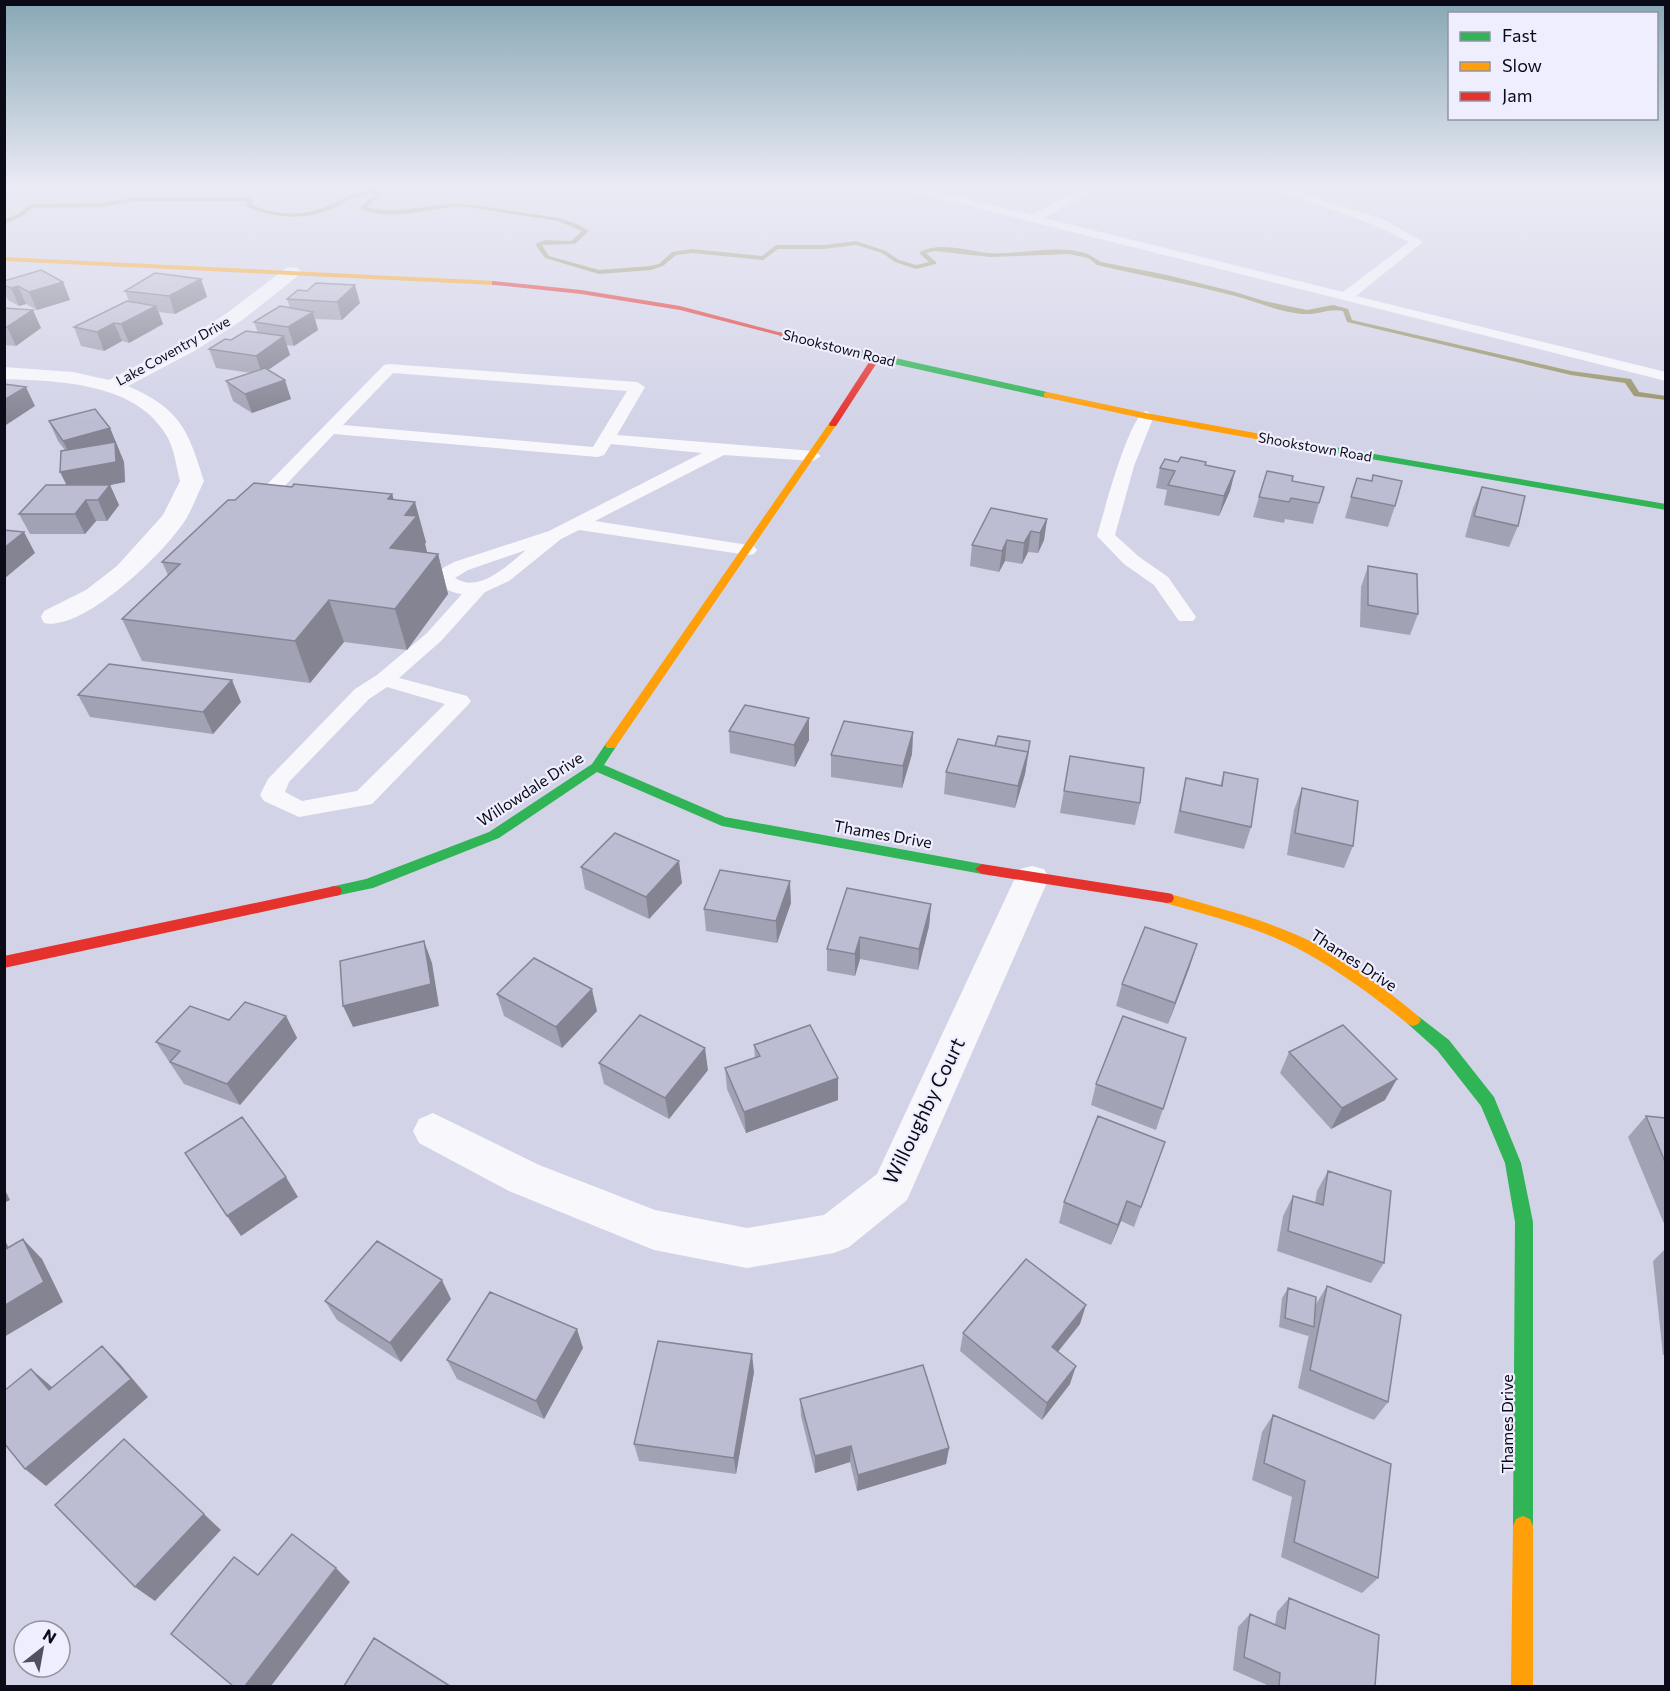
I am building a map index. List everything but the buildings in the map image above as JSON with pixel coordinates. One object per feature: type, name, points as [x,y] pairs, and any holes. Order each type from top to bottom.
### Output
[{"type":"street","name":"Shookstown Road","points":[[135,265],[496,283],[580,292],[680,308],[876,358],[1146,417],[1665,507]]},
{"type":"street","name":"Lake Coventry Drive","points":[[4,373],[40,374],[112,386],[189,346],[234,317],[292,272]]},
{"type":"street","name":"Willowdale Drive","points":[[4,962],[368,884],[494,835],[596,767],[813,456],[876,358]]},
{"type":"street","points":[[54,618],[96,596],[126,571],[174,518],[192,481],[175,430],[150,404],[112,386]]},
{"type":"street","name":"Thames Drive","points":[[596,767],[722,821],[1032,878],[1176,899],[1253,924],[1310,948],[1378,991],[1443,1045],[1488,1102],[1513,1163],[1524,1222],[1522,1686]]},
{"type":"street","name":"Willoughby Court","points":[[433,1131],[524,1178],[654,1230],[747,1248],[834,1233],[892,1187],[1032,878]]},
{"type":"lane","points":[[1217,265],[1665,377]]},
{"type":"lane","points":[[1346,297],[1387,265]]},
{"type":"lane","points":[[241,522],[330,429],[389,368],[637,387],[598,452],[330,429]]},
{"type":"lane","points":[[1146,417],[1126,466],[1106,536],[1131,560],[1161,581],[1186,617]]},
{"type":"lane","points":[[607,439],[813,456]]},
{"type":"lane","points":[[477,590],[465,591],[453,588],[445,579],[450,572],[461,566],[555,535],[721,450]]},
{"type":"lane","points":[[577,524],[748,550]]},
{"type":"lane","points":[[384,680],[460,701],[364,798],[299,809],[272,795],[279,779],[362,694],[384,680],[434,637],[477,590],[507,574],[555,535]]},
{"type":"waterway","points":[[574,265],[599,272],[651,268],[661,265]]},
{"type":"waterway","points":[[909,265],[916,267],[925,265]]},
{"type":"waterway","points":[[1104,265],[1167,277],[1233,293],[1262,303],[1307,312],[1333,307],[1346,310],[1349,321],[1571,373],[1628,381],[1637,394],[1666,398]]},
{"type":"traffic: fast","points":[[782,334],[876,358],[1047,395]]},
{"type":"traffic: fast","points":[[1310,446],[1666,507]]},
{"type":"traffic: fast","points":[[335,891],[368,884],[494,835],[596,767],[611,745]]},
{"type":"traffic: fast","points":[[596,767],[722,821],[982,869]]},
{"type":"traffic: fast","points":[[1413,1020],[1443,1045],[1488,1102],[1513,1163],[1524,1222],[1523,1526]]},
{"type":"traffic: slow","points":[[125,265],[495,283]]},
{"type":"traffic: slow","points":[[1047,395],[1310,446]]},
{"type":"traffic: slow","points":[[611,745],[833,424]]},
{"type":"traffic: slow","points":[[1167,898],[1253,924],[1310,948],[1378,991],[1413,1020]]},
{"type":"traffic: slow","points":[[1522,1686],[1523,1526]]},
{"type":"traffic: jam","points":[[495,283],[581,292],[680,308],[782,334]]},
{"type":"traffic: jam","points":[[833,424],[876,358]]},
{"type":"traffic: jam","points":[[982,869],[1167,898]]},
{"type":"traffic: jam","points":[[4,962],[335,891]]}]
